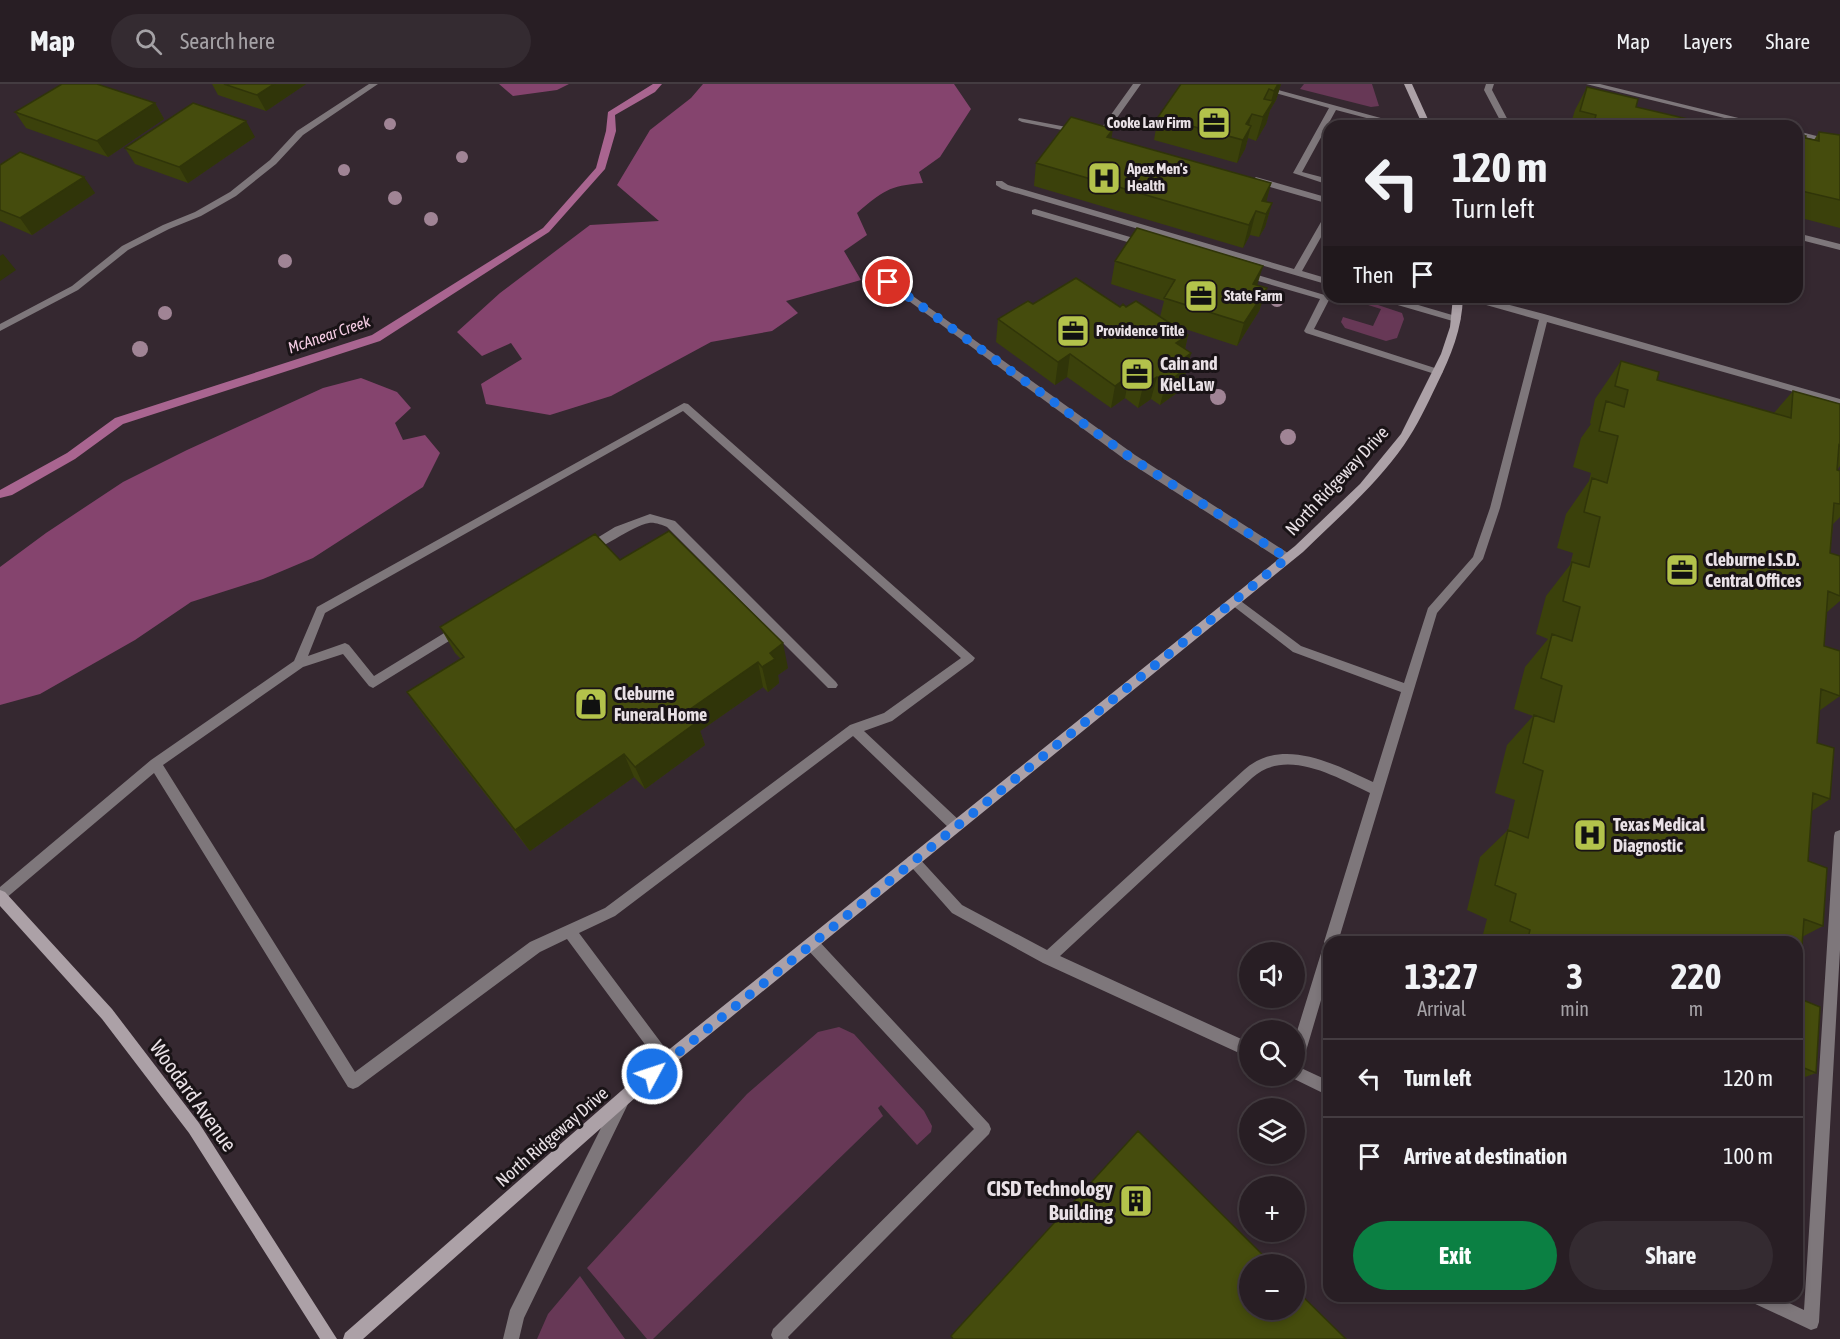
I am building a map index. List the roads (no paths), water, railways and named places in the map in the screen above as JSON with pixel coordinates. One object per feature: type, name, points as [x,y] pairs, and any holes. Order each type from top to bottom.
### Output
[{"type":"street","points":[[0,328],[75,288],[125,248],[198,214],[233,194],[273,162],[300,133],[374,84]]},
{"type":"street","points":[[1108,139],[1101,133],[1137,84]]},
{"type":"street","points":[[1247,84],[1383,120]]},
{"type":"street","points":[[1408,84],[1424,120]]},
{"type":"street","points":[[1490,84],[1488,90],[1504,120]]},
{"type":"street","points":[[1590,84],[1742,120]]},
{"type":"street","points":[[1327,120],[1334,107]]},
{"type":"street","points":[[1022,120],[1089,134]]},
{"type":"street","points":[[1323,127],[1297,173],[1323,180]]},
{"type":"street","points":[[1803,135],[1840,144]]},
{"type":"street","points":[[1249,178],[1323,199]]},
{"type":"street","points":[[999,183],[1016,190],[1323,280]]},
{"type":"street","points":[[1035,212],[1158,248]]},
{"type":"street","points":[[1296,273],[1323,226]]},
{"type":"street","points":[[1803,238],[1840,247]]},
{"type":"street","points":[[871,269],[1131,458],[1287,558]]},
{"type":"street","points":[[1235,271],[1323,297]]},
{"type":"street","points":[[1323,302],[1309,330],[1438,372]]},
{"type":"street","points":[[1402,303],[1456,318]]},
{"type":"street","name":"North Ridgeway Drive","points":[[351,1339],[666,1061],[1287,558],[1358,491],[1399,445],[1425,402],[1438,372],[1454,333],[1457,303]]},
{"type":"street","points":[[1491,303],[1840,402]]},
{"type":"street","points":[[1333,936],[1432,611],[1478,560],[1495,508],[1544,317]]},
{"type":"street","points":[[155,764],[353,1082],[535,947],[610,912],[854,729],[888,717],[969,658],[684,406],[321,610],[299,664]]},
{"type":"street","points":[[580,554],[619,530],[650,518],[671,524],[832,685]]},
{"type":"street","points":[[1234,602],[1297,649],[1409,690]]},
{"type":"street","points":[[0,895],[155,764],[299,664],[345,648],[373,683],[472,622]]},
{"type":"street","points":[[854,729],[956,826]]},
{"type":"street","points":[[1048,958],[1263,762],[1290,760],[1316,763],[1377,789]]},
{"type":"street","points":[[1769,1302],[1811,1322],[1840,836]]},
{"type":"street","points":[[913,861],[957,909],[1048,958],[1239,1046]]},
{"type":"street","name":"Woodard Avenue","points":[[0,895],[107,1014],[194,1128],[329,1339]]},
{"type":"street","points":[[569,932],[666,1061]]},
{"type":"street","points":[[779,1338],[984,1130],[812,944]]},
{"type":"street","points":[[1305,1030],[1323,970]]},
{"type":"street","points":[[1305,1077],[1323,1086]]},
{"type":"street","points":[[511,1339],[516,1316],[623,1098]]},
{"type":"waterway","name":"McAnear Creek","points":[[0,494],[8,492],[71,456],[119,421],[376,338],[546,230],[600,169],[611,131],[611,114],[652,90],[658,84]]},
{"type":"place","name":"Cooke Law Firm","points":[[1214,123]]},
{"type":"place","name":"Apex Men's Health","points":[[1104,178]]},
{"type":"place","name":"State Farm","points":[[1201,296]]},
{"type":"place","name":"Providence Title","points":[[1073,331]]},
{"type":"place","name":"Cain and Kiel Law","points":[[1137,374]]},
{"type":"place","name":"Cleburne I.S.D. Central Offices","points":[[1682,570]]},
{"type":"place","name":"Cleburne Funeral Home","points":[[591,704]]},
{"type":"place","name":"Texas Medical Diagnostic","points":[[1590,835]]},
{"type":"place","name":"CISD Technology Building","points":[[1136,1201]]}]
